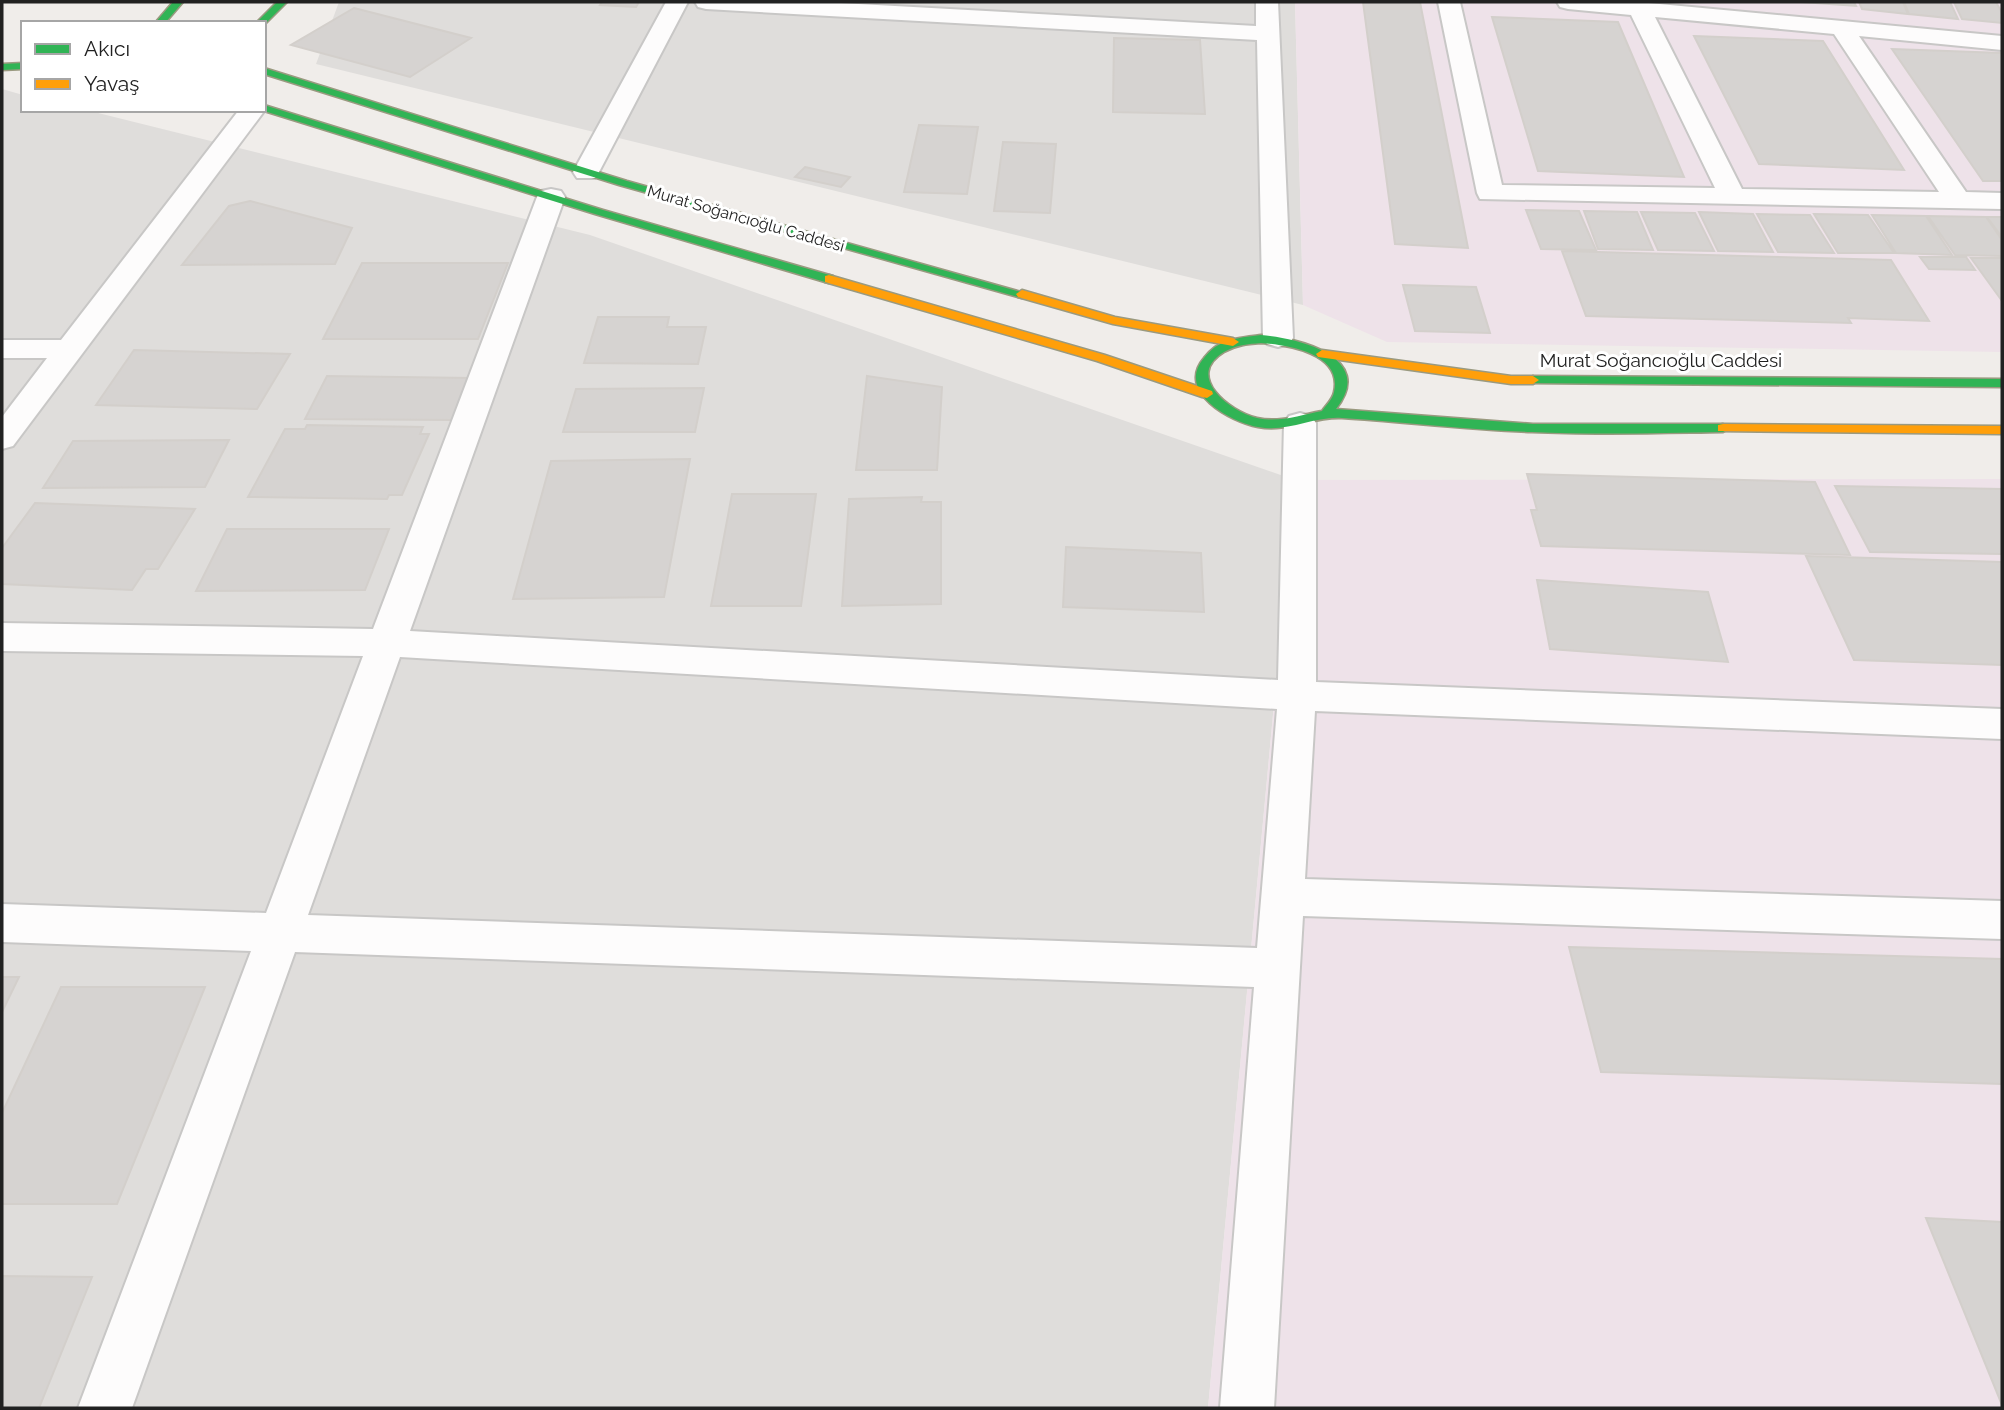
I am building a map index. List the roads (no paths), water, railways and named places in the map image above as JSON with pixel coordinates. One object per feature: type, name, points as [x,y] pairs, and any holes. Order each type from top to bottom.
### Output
[{"type":"main road","points":[[162,21],[176,6],[197,2]]},
{"type":"main road","points":[[263,21],[282,2]]},
{"type":"main road","points":[[2,67],[21,66]]},
{"type":"main road","name":"Murat Soğancıoğlu Caddesi","points":[[266,72],[586,172],[1113,320],[1233,342]]},
{"type":"main road","name":"Murat Soğancıoğlu Caddesi","points":[[266,109],[551,197],[1101,358],[1207,394]]},
{"type":"main road","points":[[1313,418],[1338,403],[1343,391],[1342,378],[1335,365],[1322,354],[1294,341],[1254,338],[1233,342],[1207,358],[1202,370],[1207,394],[1237,416],[1257,423],[1313,418],[1510,427],[2002,430]]},
{"type":"main road","name":"Murat Soğancıoğlu Caddesi","points":[[1322,354],[1511,380],[2002,383]]},
{"type":"street","points":[[586,172],[677,2]]},
{"type":"street","points":[[706,2],[1269,34]]},
{"type":"street","points":[[1268,2],[1278,338]]},
{"type":"street","points":[[1449,2],[1490,193],[2002,201]]},
{"type":"street","points":[[1568,2],[2002,43]]},
{"type":"street","points":[[1640,9],[1733,197]]},
{"type":"street","points":[[1841,27],[1958,200]]},
{"type":"street","points":[[2,439],[250,112]]},
{"type":"street","points":[[105,1408],[551,197]]},
{"type":"street","points":[[2,349],[68,349]]},
{"type":"street","points":[[1247,1408],[1297,696],[1313,418]]},
{"type":"street","points":[[2,637],[387,643],[1297,696],[2002,724]]},
{"type":"street","points":[[1283,897],[2002,920]]},
{"type":"street","points":[[2,923],[1276,968]]}]
